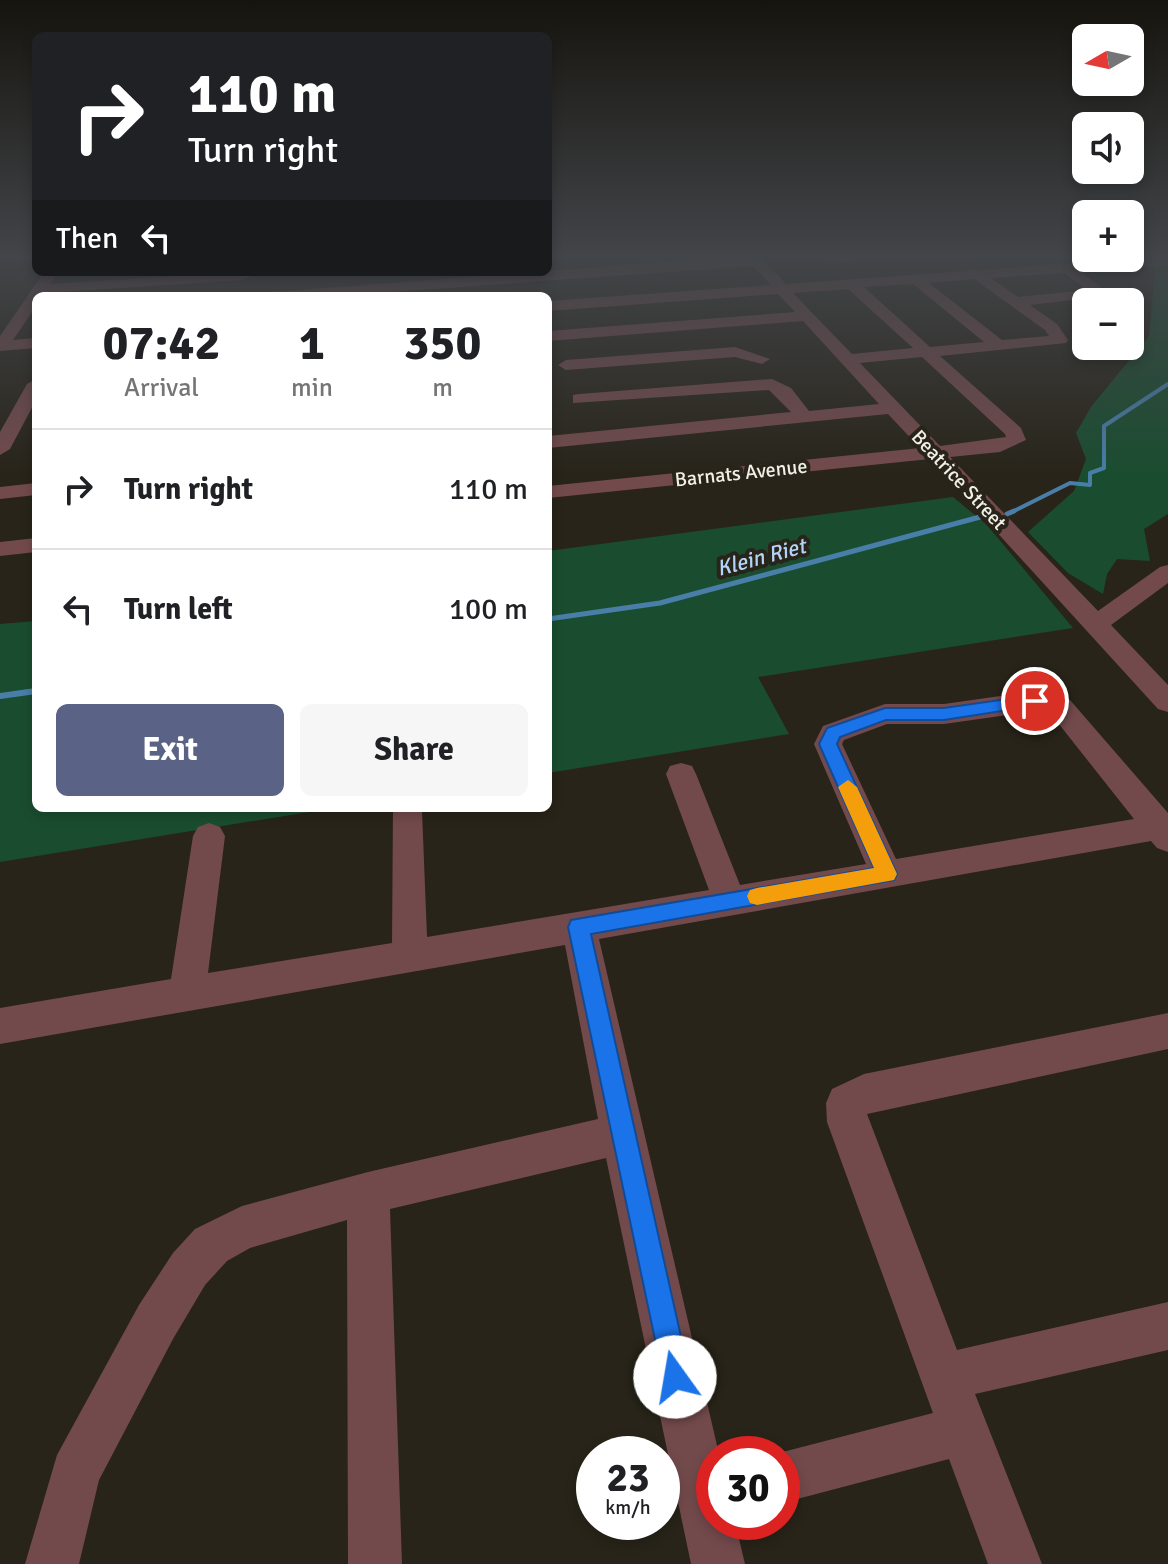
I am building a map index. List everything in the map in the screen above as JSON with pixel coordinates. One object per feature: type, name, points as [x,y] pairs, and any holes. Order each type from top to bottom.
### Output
[{"type":"street","points":[[1,346],[16,329]]},
{"type":"street","points":[[552,336],[639,329]]},
{"type":"street","name":"Beatrice Street","points":[[819,329],[1168,702]]},
{"type":"street","points":[[902,329],[928,352]]},
{"type":"street","points":[[978,329],[999,346]]},
{"type":"street","points":[[847,359],[1060,340],[1052,329]]},
{"type":"street","points":[[552,338],[566,365],[614,486]]},
{"type":"street","points":[[1,346],[32,343]]},
{"type":"street","points":[[566,365],[735,352],[762,359]]},
{"type":"street","name":"Barnats Avenue","points":[[552,492],[1011,443],[1016,436],[928,352]]},
{"type":"street","points":[[552,439],[586,418],[772,384],[785,392],[805,418]]},
{"type":"street","points":[[0,449],[32,391]]},
{"type":"street","points":[[586,418],[745,424],[892,408]]},
{"type":"street","points":[[745,424],[783,469]]},
{"type":"street","points":[[0,493],[32,489]]},
{"type":"street","points":[[0,549],[32,545]]},
{"type":"street","points":[[1095,625],[1168,572]]},
{"type":"street","points":[[887,874],[828,744],[833,733],[885,714],[944,714],[1035,701],[1060,707],[1165,831]]},
{"type":"street","points":[[681,774],[730,901]]},
{"type":"street","points":[[407,812],[410,956]]},
{"type":"street","points":[[0,1026],[887,874],[1165,831]]},
{"type":"street","points":[[187,994],[209,836]]},
{"type":"street","points":[[579,927],[621,1134],[696,1447]]},
{"type":"street","points":[[1015,1564],[847,1122],[846,1103],[864,1094],[1168,1031]]},
{"type":"street","points":[[52,1564],[75,1473],[118,1389],[189,1269],[211,1245],[242,1228],[368,1193],[621,1134]]},
{"type":"street","points":[[368,1193],[375,1564]]},
{"type":"street","points":[[944,1377],[1168,1326]]},
{"type":"street","points":[[800,1472],[964,1430]]},
{"type":"street","points":[[714,1540],[718,1564]]},
{"type":"green space","points":[[1150,329],[1168,329],[1168,514],[1144,529],[1150,561],[1117,559],[1107,574],[1103,594],[1068,573],[1028,532],[1074,491],[1086,459],[1076,433],[1091,407],[1129,360],[1144,360],[1144,342]]},
{"type":"green space","points":[[953,497],[987,525],[1073,628],[758,677],[789,734],[552,772],[552,550]]},
{"type":"green space","points":[[32,621],[32,812],[309,812],[0,862],[0,624]]},
{"type":"waterway","name":"Klein Riet","points":[[1014,511],[1070,483],[1090,485],[1090,473],[1104,468],[1104,426],[1168,384]]},
{"type":"waterway","name":"Klein Riet","points":[[1007,514],[1014,511]]},
{"type":"waterway","name":"Klein Riet","points":[[1010,513],[1014,511]]},
{"type":"waterway","name":"Klein Riet","points":[[552,618],[660,603],[980,517]]},
{"type":"waterway","name":"Klein Riet","points":[[27,692],[32,691]]},
{"type":"waterway","name":"Klein Riet","points":[[0,696],[32,692]]},
{"type":"slow traffic","points":[[757,896],[887,874],[848,787]]},
{"type":"route","points":[[675,1377],[579,927],[887,874],[828,744],[833,733],[885,714],[944,714],[1035,701]]}]
